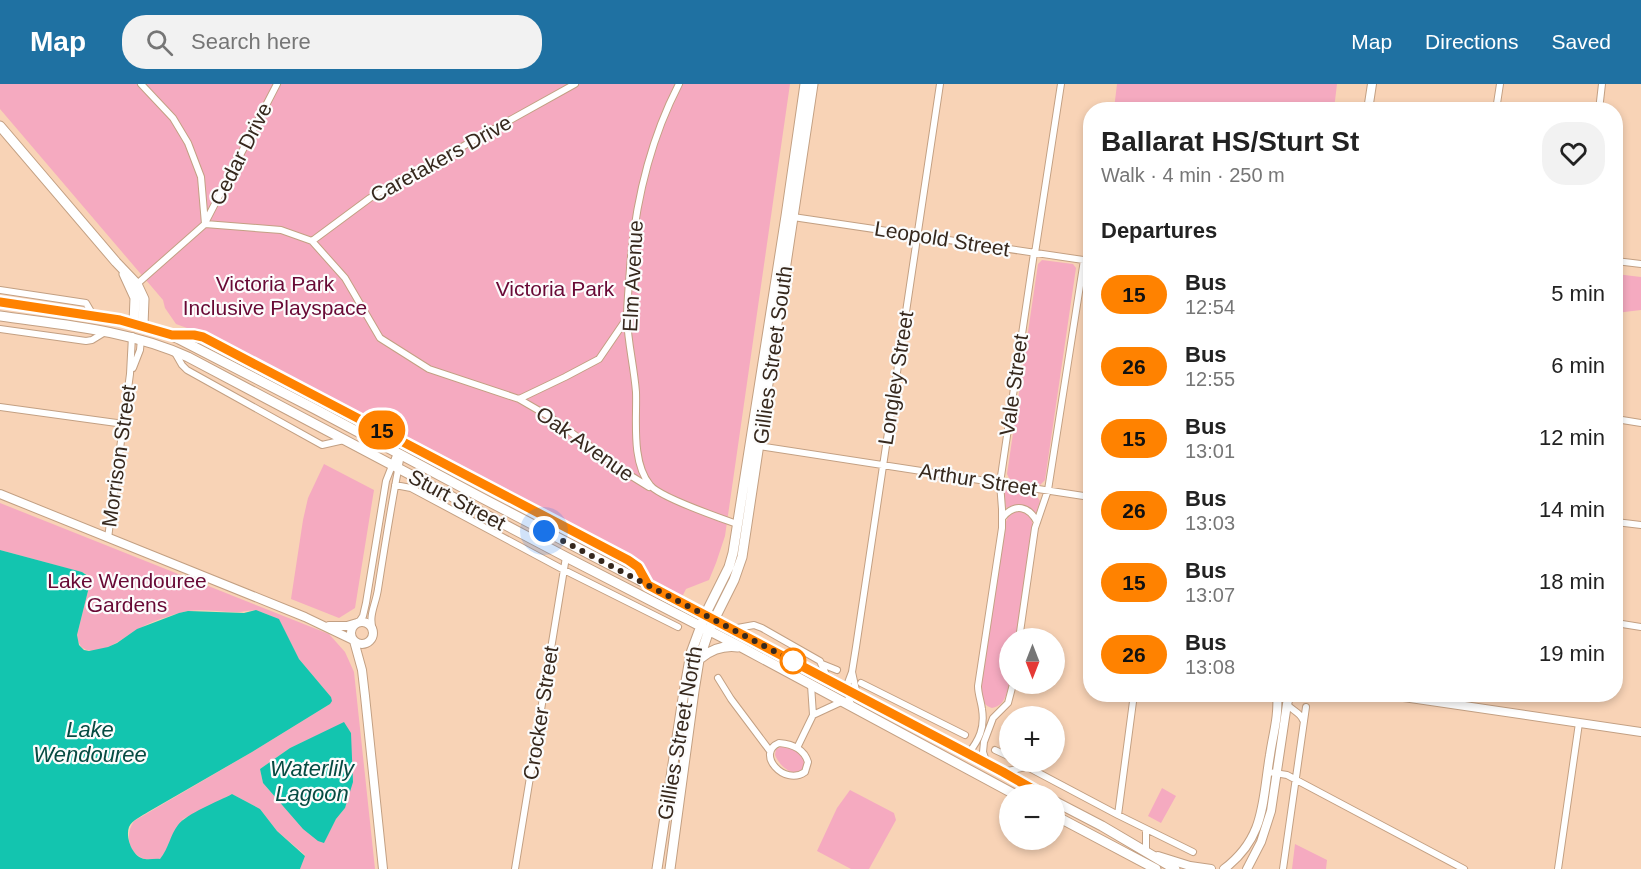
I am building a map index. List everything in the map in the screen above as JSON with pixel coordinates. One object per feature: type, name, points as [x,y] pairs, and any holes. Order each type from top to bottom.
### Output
[{"type":"main road","name":"Gillies Street South","points":[[790,217],[805,84]]},
{"type":"main road","name":"Gillies Street South","points":[[709,617],[734,580],[740,565],[754,446],[813,84]]},
{"type":"main road","points":[[0,126],[134,286],[138,324]]},
{"type":"main road","name":"Sturt Street","points":[[0,302],[93,315],[138,324],[200,348],[999,770]]},
{"type":"main road","name":"Sturt Street","points":[[0,316],[136,338],[173,351],[743,648],[999,786]]},
{"type":"main road","name":"Gillies Street South","points":[[709,617],[733,553],[754,446]]},
{"type":"main road","name":"Gillies Street North","points":[[670,869],[694,691],[709,617]]},
{"type":"main road","name":"Gillies Street North","points":[[657,869],[686,673],[691,652],[705,628]]},
{"type":"main road","points":[[699,660],[712,650],[719,648],[732,646],[743,648]]},
{"type":"main road","name":"Sturt Street","points":[[1003,772],[1024,784]]},
{"type":"main road","points":[[1065,807],[1175,869]]},
{"type":"main road","points":[[1065,821],[1156,869]]},
{"type":"main road","points":[[660,852],[672,854]]},
{"type":"street","points":[[134,286],[205,224],[201,177],[188,143],[173,118],[141,84]]},
{"type":"street","name":"Cedar Drive","points":[[205,224],[277,84]]},
{"type":"street","name":"Caretakers Drive","points":[[312,241],[370,198],[575,84]]},
{"type":"street","name":"Elm Avenue","points":[[652,488],[645,478],[637,448],[635,389],[627,318],[632,246],[642,184],[655,137],[679,84]]},
{"type":"street","name":"Longley Street","points":[[846,688],[852,672],[940,84]]},
{"type":"street","name":"Vale Street","points":[[968,754],[982,731],[984,721],[978,686],[1003,518],[1000,483],[1061,84]]},
{"type":"street","points":[[1369,102],[1372,84]]},
{"type":"street","points":[[1497,102],[1500,84]]},
{"type":"street","points":[[1600,102],[1602,84]]},
{"type":"street","name":"Leopold Street","points":[[790,217],[1083,259]]},
{"type":"street","name":"Oak Avenue","points":[[205,224],[281,230],[312,241],[345,278],[380,338],[429,369],[519,399],[550,417],[628,474],[652,488]]},
{"type":"street","points":[[1623,262],[1641,264]]},
{"type":"street","points":[[1021,628],[1037,522],[1048,490],[1083,284]]},
{"type":"street","name":"Sturt Street","points":[[0,290],[86,303],[93,315]]},
{"type":"street","name":"Oak Avenue","points":[[519,399],[599,359],[627,318]]},
{"type":"street","points":[[136,338],[138,324]]},
{"type":"street","name":"Sturt Street","points":[[0,329],[86,342],[105,332]]},
{"type":"street","name":"Sturt Street","points":[[168,334],[203,337],[628,560],[638,567],[648,585]]},
{"type":"street","name":"Morrison Street","points":[[108,537],[136,338]]},
{"type":"street","name":"Sturt Street","points":[[173,351],[187,370],[322,445],[344,440]]},
{"type":"street","points":[[315,409],[321,399]]},
{"type":"street","points":[[0,407],[124,424]]},
{"type":"street","points":[[1623,420],[1641,423]]},
{"type":"street","name":"Arthur Street","points":[[754,446],[1083,496]]},
{"type":"street","points":[[383,869],[362,670],[351,632],[353,626],[363,615],[384,491],[399,454]]},
{"type":"street","points":[[362,670],[366,648],[373,636],[370,617],[377,595],[395,467]]},
{"type":"street","name":"Sturt Street","points":[[394,485],[411,488],[564,570],[678,627]]},
{"type":"street","points":[[652,488],[685,504],[737,524]]},
{"type":"street","points":[[0,494],[325,626],[362,645],[370,642]]},
{"type":"street","points":[[1003,518],[1010,511],[1020,508],[1031,513],[1037,522]]},
{"type":"street","points":[[1623,523],[1641,525]]},
{"type":"street","name":"Crocker Street","points":[[515,869],[566,557]]},
{"type":"street","points":[[325,626],[368,623],[373,630]]},
{"type":"street","points":[[1623,624],[1641,627]]},
{"type":"street","points":[[731,629],[751,625],[759,627],[818,659],[828,680]]},
{"type":"street","points":[[822,664],[837,670]]},
{"type":"street","name":"Longley Street","points":[[852,672],[861,697]]},
{"type":"street","points":[[718,678],[770,750],[770,758],[776,768],[786,775],[797,776],[805,772],[808,765],[806,756],[797,748],[779,743],[770,750]]},
{"type":"street","points":[[861,683],[965,735]]},
{"type":"street","points":[[797,748],[813,715],[811,685]]},
{"type":"street","points":[[846,688],[852,707]]},
{"type":"street","points":[[861,697],[887,695]]},
{"type":"street","points":[[813,715],[841,702]]},
{"type":"street","points":[[1118,815],[1133,702]]},
{"type":"street","points":[[1247,869],[1264,834],[1271,811],[1270,753],[1276,729],[1278,702]]},
{"type":"street","points":[[1437,702],[1641,732]]},
{"type":"street","points":[[1223,868],[1245,847],[1256,829],[1263,810],[1287,704]]},
{"type":"street","points":[[1287,704],[1301,715],[1303,726]]},
{"type":"street","points":[[982,706],[987,710],[999,710]]},
{"type":"street","points":[[1283,869],[1306,707]]},
{"type":"street","points":[[987,764],[983,754],[983,745],[992,720],[999,712]]},
{"type":"street","points":[[1558,869],[1579,723]]},
{"type":"street","points":[[948,727],[949,744]]},
{"type":"street","points":[[995,750],[999,752]]},
{"type":"street","points":[[1038,772],[1193,852]]},
{"type":"street","points":[[1272,773],[1287,775],[1464,869]]},
{"type":"street","points":[[1146,829],[1147,852],[1190,866],[1211,869]]},
{"type":"green space","name":"Victoria Park","points":[[0,84],[790,84],[725,536],[709,580],[686,589],[682,597],[649,579],[643,568],[634,560],[284,376],[198,332],[176,324],[165,308],[163,300],[0,109]]},
{"type":"green space","points":[[1117,84],[1337,84],[1335,102],[1115,102]]},
{"type":"green space","points":[[1042,260],[1073,264],[1076,268],[1045,480],[1040,485],[1010,480],[1007,474],[1038,264]]},
{"type":"green space","points":[[1623,275],[1641,277],[1641,310],[1623,312]]},
{"type":"green space","points":[[324,464],[374,490],[355,608],[339,618],[291,599],[308,498]]},
{"type":"green space","points":[[1007,489],[1036,495],[1040,501],[1036,513],[1022,506],[1006,508],[1004,493]]},
{"type":"green space","name":"Lake Wendouree Gardens","points":[[0,503],[329,634],[345,652],[354,672],[375,869],[300,869],[305,855],[277,831],[260,809],[232,794],[183,819],[160,859],[144,859],[136,854],[129,840],[131,825],[134,821],[330,704],[331,697],[299,659],[279,620],[262,612],[199,610],[183,612],[148,624],[105,648],[87,650],[79,643],[77,635],[89,587],[85,573],[0,550]],"holes":[[[344,723],[351,733],[345,808],[336,819],[324,842],[283,806],[263,783],[260,769],[290,748]]]},
{"type":"green space","points":[[1015,512],[1022,512],[1031,519],[1033,525],[1018,628],[999,628],[999,694],[1006,694],[1000,705],[992,708],[984,702],[981,683],[1005,524],[1008,517]]},
{"type":"green space","points":[[781,747],[793,749],[799,753],[806,763],[803,769],[795,773],[781,765],[775,755],[776,749]]},
{"type":"green space","points":[[1162,788],[1176,796],[1161,823],[1148,816]]},
{"type":"green space","points":[[850,790],[894,813],[896,820],[869,869],[851,869],[817,851],[837,808]]},
{"type":"green space","points":[[1295,844],[1327,860],[1326,869],[1292,869]]},
{"type":"water","name":"Lake Wendouree","points":[[0,550],[82,572],[88,576],[89,587],[77,635],[79,645],[84,650],[108,647],[137,629],[188,611],[244,613],[256,610],[279,619],[299,659],[331,697],[330,704],[137,818],[129,827],[128,836],[131,847],[141,858],[160,859],[175,829],[182,821],[232,794],[260,809],[277,831],[305,856],[300,869],[0,869]]},
{"type":"water","name":"Waterlily Lagoon","points":[[344,722],[351,733],[353,782],[345,808],[336,819],[324,843],[303,829],[263,783],[260,769],[290,748]]},
{"type":"bus line","name":"15","points":[[0,302],[120,320],[172,335],[203,337],[628,560],[638,567],[648,585],[1024,784]]},
{"type":"route","points":[[544,531],[793,661]]},
{"type":"park label","name":"Victoria Park Inclusive Playspace","points":[[275,296]]}]
